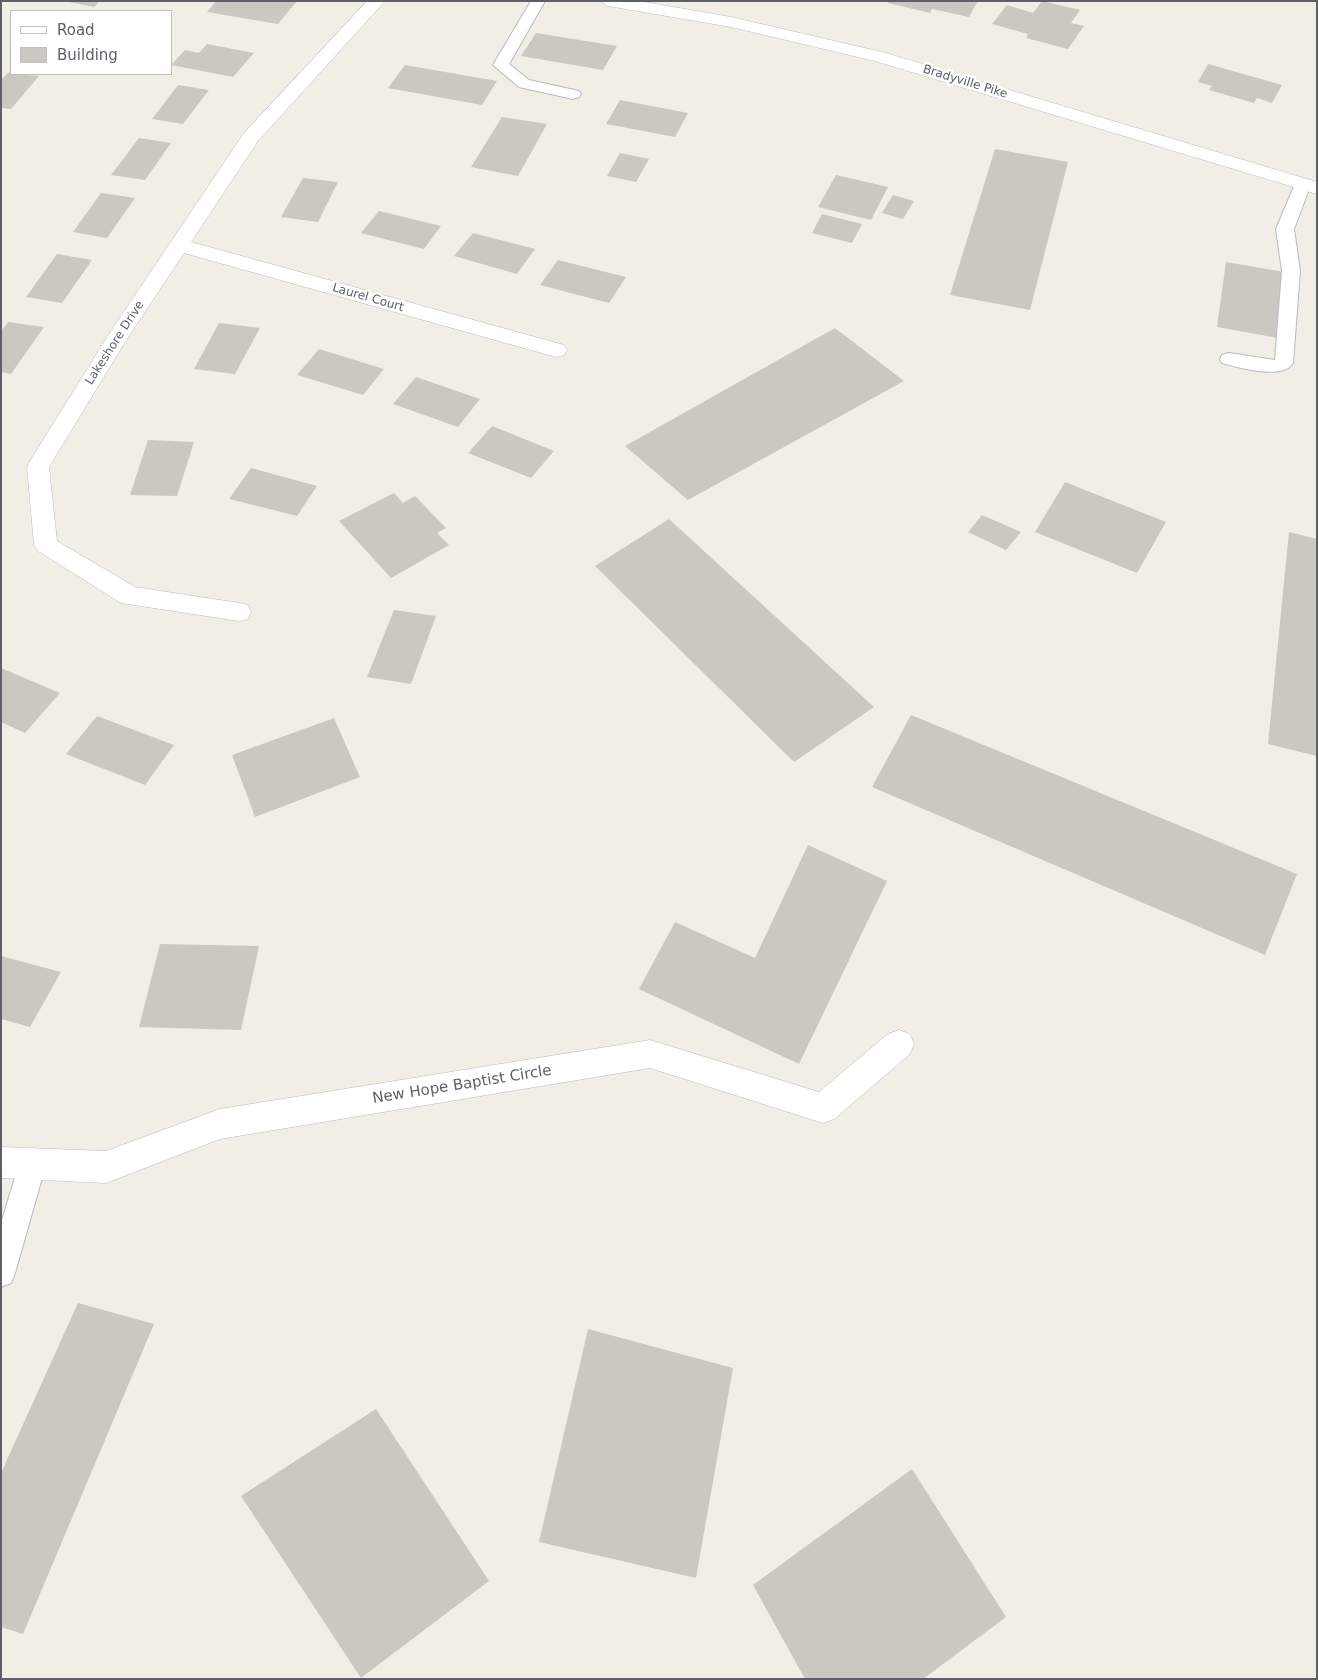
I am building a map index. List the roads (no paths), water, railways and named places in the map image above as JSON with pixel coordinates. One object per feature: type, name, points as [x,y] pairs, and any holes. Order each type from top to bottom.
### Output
[{"type":"street","name":"Lakeshore Drive","points":[[239,612],[130,596],[46,544],[38,467],[116,339],[251,137],[377,1]]},
{"type":"street","name":"Bradyville Pike","points":[[608,1],[731,22],[880,57],[1310,186]]},
{"type":"street","name":"Laurel Court","points":[[180,245],[556,350]]},
{"type":"street","name":"New Hope Baptist Circle","points":[[1,1162],[106,1167],[220,1124],[650,1054],[823,1108],[899,1044]]},
{"type":"lane","points":[[538,1],[501,65],[524,84],[573,94]]},
{"type":"lane","points":[[1229,360],[1277,367],[1284,363],[1291,271],[1285,229],[1310,186]]},
{"type":"lane","points":[[1,1273],[32,1164]]}]
